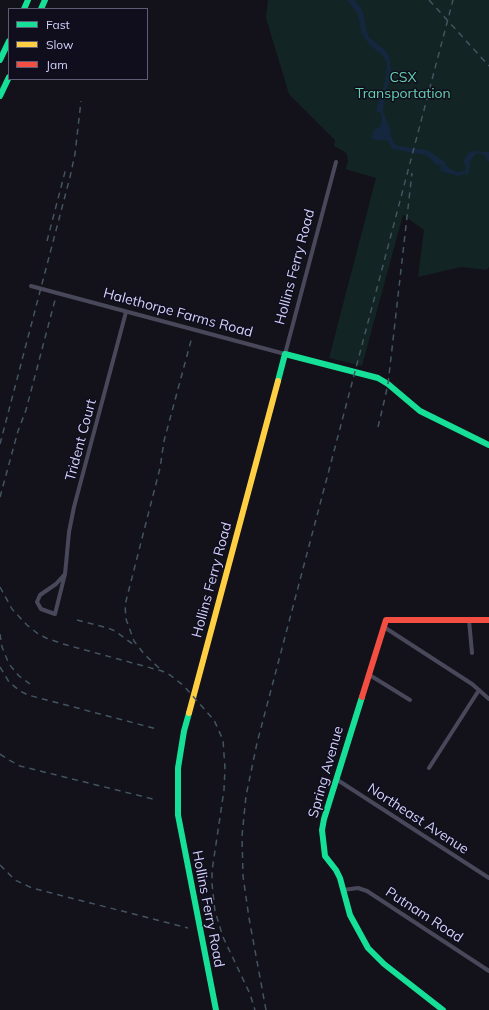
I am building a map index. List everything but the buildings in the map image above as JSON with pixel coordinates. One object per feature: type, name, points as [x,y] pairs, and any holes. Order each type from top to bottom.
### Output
[{"type":"main road","points":[[0,60],[8,42]]},
{"type":"main road","points":[[0,96],[8,79]]},
{"type":"main road","name":"Halethorpe Farms Road","points":[[285,354],[378,378],[388,384],[420,411],[489,445]]},
{"type":"main road","name":"Hollins Ferry Road","points":[[216,1010],[178,815],[177,788],[179,761],[184,731],[285,354]]},
{"type":"main road","name":"Spring Avenue","points":[[444,1010],[384,964],[368,948],[354,926],[336,870],[325,856],[322,839],[324,819],[386,620],[468,620]]},
{"type":"main road","points":[[468,620],[489,620]]},
{"type":"street","name":"Hollins Ferry Road","points":[[285,354],[336,162]]},
{"type":"street","name":"Halethorpe Farms Road","points":[[31,286],[285,354]]},
{"type":"street","name":"Trident Court","points":[[64,574],[56,584],[40,594],[37,602],[41,609],[55,614],[64,574],[69,532],[74,507],[126,312]]},
{"type":"street","points":[[468,620],[472,653]]},
{"type":"street","points":[[384,627],[480,690],[489,699]]},
{"type":"street","points":[[368,674],[410,700]]},
{"type":"street","points":[[429,768],[480,690]]},
{"type":"street","name":"Northeast Avenue","points":[[336,779],[489,878]]},
{"type":"street","name":"Putnam Road","points":[[343,890],[358,888],[367,892],[489,971]]},
{"type":"green space","name":"CSX Transportation","points":[[268,0],[489,0],[489,267],[486,270],[461,267],[418,277],[424,230],[403,215],[362,366],[329,358],[376,178],[345,169],[348,162],[345,152],[334,146],[335,140],[289,94],[266,18]]},
{"type":"water","points":[[347,0],[355,0],[361,8],[369,37],[386,51],[389,56],[392,75],[385,92],[383,111],[394,143],[398,146],[427,150],[445,162],[447,167],[457,172],[466,171],[466,166],[463,163],[471,151],[489,152],[489,162],[484,155],[479,153],[470,161],[469,173],[458,176],[441,171],[440,168],[442,166],[435,164],[425,155],[393,149],[387,140],[376,140],[371,138],[374,130],[380,126],[382,120],[381,113],[376,111],[388,74],[386,58],[372,47],[365,39],[357,13]]},
{"type":"waterway","points":[[360,22],[362,34],[365,37]]},
{"type":"waterway","points":[[382,54],[386,60]]},
{"type":"waterway","points":[[386,80],[387,68]]},
{"type":"railway","points":[[429,0],[489,66]]},
{"type":"railway","points":[[266,1010],[243,876],[242,836],[246,796],[257,743],[453,0]]},
{"type":"railway","points":[[0,444],[70,177],[75,154],[81,101]]},
{"type":"railway","points":[[47,241],[66,168]]},
{"type":"railway","points":[[378,427],[388,384],[412,173]]},
{"type":"railway","points":[[0,497],[18,431],[26,410],[55,300]]},
{"type":"railway","points":[[159,668],[144,654],[134,641],[126,619],[125,605],[160,468],[164,441],[192,337]]},
{"type":"railway","points":[[0,587],[12,609],[37,633],[63,644],[162,671],[170,675],[184,686],[214,720],[223,740],[225,768],[224,790],[212,871],[215,911],[223,937],[250,994],[255,1010]]},
{"type":"railway","points":[[77,620],[115,631],[134,645]]},
{"type":"railway","points":[[0,634],[2,647],[9,664],[19,676],[30,684]]},
{"type":"railway","points":[[0,667],[9,682],[20,691],[28,695],[157,729]]},
{"type":"railway","points":[[0,754],[20,766],[157,800]]},
{"type":"railway","points":[[0,865],[15,880],[32,888],[188,928]]},
{"type":"traffic: fast","points":[[24,8],[28,0]]},
{"type":"traffic: fast","points":[[41,8],[45,0]]},
{"type":"traffic: fast","points":[[0,60],[8,43]]},
{"type":"traffic: fast","points":[[0,96],[8,79]]},
{"type":"traffic: fast","points":[[278,381],[285,354],[378,378],[388,384],[420,411],[489,445]]},
{"type":"traffic: fast","points":[[362,697],[324,819],[322,830],[325,856],[336,870],[340,878],[350,915],[368,948],[384,964],[443,1010]]},
{"type":"traffic: fast","points":[[189,713],[184,731],[178,768],[178,815],[216,1010]]},
{"type":"traffic: slow","points":[[189,713],[278,381]]},
{"type":"traffic: jam","points":[[362,697],[386,620],[489,620]]}]
